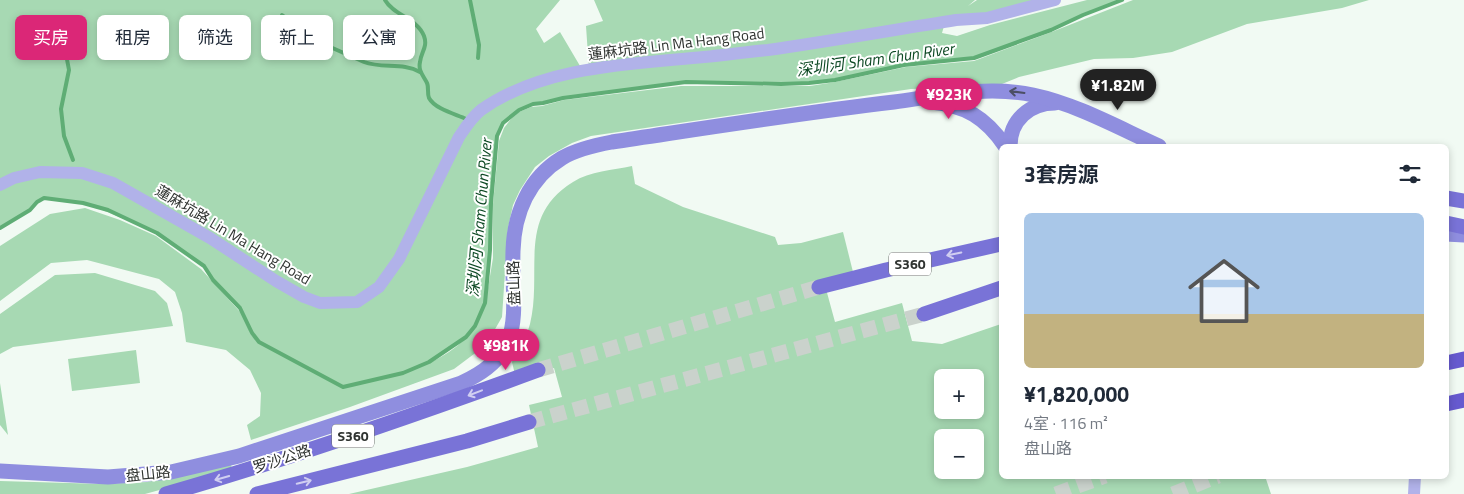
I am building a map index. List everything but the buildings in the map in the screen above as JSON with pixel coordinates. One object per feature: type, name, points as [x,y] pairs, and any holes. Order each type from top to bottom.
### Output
[{"type":"highway","points":[[1449,362],[1464,359]]},
{"type":"highway","points":[[1449,403],[1464,400]]},
{"type":"main road","name":"盘山路","points":[[0,471],[108,477],[171,472],[239,456],[461,383],[477,376],[492,364],[504,350],[511,332],[515,313],[513,251],[520,209],[531,188],[545,170],[563,157],[586,148],[612,142],[892,102],[999,91],[1033,94],[1064,103],[1155,144]]},
{"type":"main road","name":"盘山路","points":[[892,102],[937,103],[968,111],[980,117],[990,126],[1004,144]]},
{"type":"main road","points":[[1010,144],[1012,130],[1022,115],[1038,106],[1049,103],[1064,103]]},
{"type":"main road","points":[[1449,198],[1464,201]]},
{"type":"main road","points":[[1449,224],[1464,227]]},
{"type":"main road","points":[[1449,234],[1464,235]]},
{"type":"main road","name":"S360","points":[[819,286],[999,244]]},
{"type":"main road","points":[[924,314],[999,289]]},
{"type":"main road","name":"罗沙公路","points":[[166,494],[279,460],[538,370]]},
{"type":"main road","name":"罗沙公路","points":[[257,494],[467,441],[530,422]]},
{"type":"street","name":"蓮麻坑路 Lin Ma Hang Road","points":[[0,185],[14,178],[40,172],[82,173],[113,183],[210,238],[276,281],[304,296],[320,302],[357,302],[379,287],[399,259],[459,137],[468,124],[480,111],[511,93],[539,82],[583,71],[641,62],[768,50],[956,20],[986,18],[1055,0]]},
{"type":"street","points":[[1414,494],[1415,479]]},
{"type":"green space","points":[[0,0],[560,0],[536,29],[544,43],[560,32],[583,71],[589,70],[586,26],[603,21],[594,0],[975,0],[968,6],[977,0],[1037,0],[944,26],[942,33],[957,36],[990,25],[1087,0],[1125,0],[974,58],[907,63],[918,49],[904,65],[835,80],[785,84],[675,84],[564,98],[529,105],[507,119],[501,126],[497,139],[486,300],[493,258],[493,204],[499,141],[504,128],[511,119],[519,112],[531,107],[564,100],[681,86],[810,86],[906,67],[974,61],[1133,0],[1369,0],[1342,8],[1247,24],[1172,52],[1133,58],[1094,59],[1019,77],[997,86],[911,89],[591,136],[572,143],[549,156],[535,167],[513,205],[508,228],[502,317],[486,345],[454,369],[350,407],[251,440],[247,425],[260,416],[261,393],[250,370],[226,350],[186,342],[182,313],[175,292],[159,279],[87,260],[51,263],[0,301],[0,246],[50,214],[85,208],[120,220],[156,236],[201,269],[242,314],[251,335],[264,345],[252,333],[243,314],[213,280],[204,266],[151,230],[90,205],[49,198],[37,202],[30,210],[0,229]],"holes":[[[470,334],[442,356],[427,364],[404,372],[429,362]],[[401,374],[343,388],[324,378],[343,387]]]},
{"type":"green space","points":[[632,166],[635,184],[683,207],[775,237],[778,245],[801,243],[843,232],[855,280],[826,289],[835,322],[902,303],[912,341],[942,344],[999,325],[999,479],[1266,479],[1271,494],[349,494],[467,467],[538,447],[529,405],[562,397],[554,368],[516,379],[512,362],[530,324],[538,228],[544,212],[555,196],[580,178],[594,173]]},
{"type":"green space","points":[[95,273],[155,291],[167,303],[173,326],[13,347],[0,354],[0,314],[55,275]]},
{"type":"green space","points":[[136,350],[140,383],[72,391],[68,359]]},
{"type":"green space","points":[[0,383],[8,435],[0,425]]},
{"type":"green space","points":[[231,464],[232,470],[145,494],[0,494],[0,481],[103,484],[147,482]]},
{"type":"waterway","points":[[385,0],[394,10],[416,25],[424,36],[425,43],[420,68],[428,85],[429,98],[440,108],[466,119]]},
{"type":"waterway","points":[[470,0],[479,45],[478,58]]},
{"type":"waterway","name":"深圳河 Sham Chun River","points":[[0,228],[30,210],[37,202],[44,198],[83,203],[108,210],[157,233],[204,266],[213,280],[240,308],[252,333],[259,342],[343,387],[403,373],[429,362],[466,337],[475,326],[485,303],[497,136],[503,123],[519,110],[533,104],[563,98],[686,82],[809,83],[835,80],[904,65],[974,58],[1051,30],[1122,0]]},
{"type":"waterway","points":[[333,48],[371,64],[407,67],[420,72]]},
{"type":"waterway","points":[[67,60],[69,70],[61,109],[64,136],[73,160]]},
{"type":"tunnel","points":[[538,370],[819,287]]},
{"type":"tunnel","points":[[529,422],[924,314]]},
{"type":"tunnel","points":[[1056,494],[1097,479]]},
{"type":"tunnel","points":[[1173,494],[1210,479]]}]
